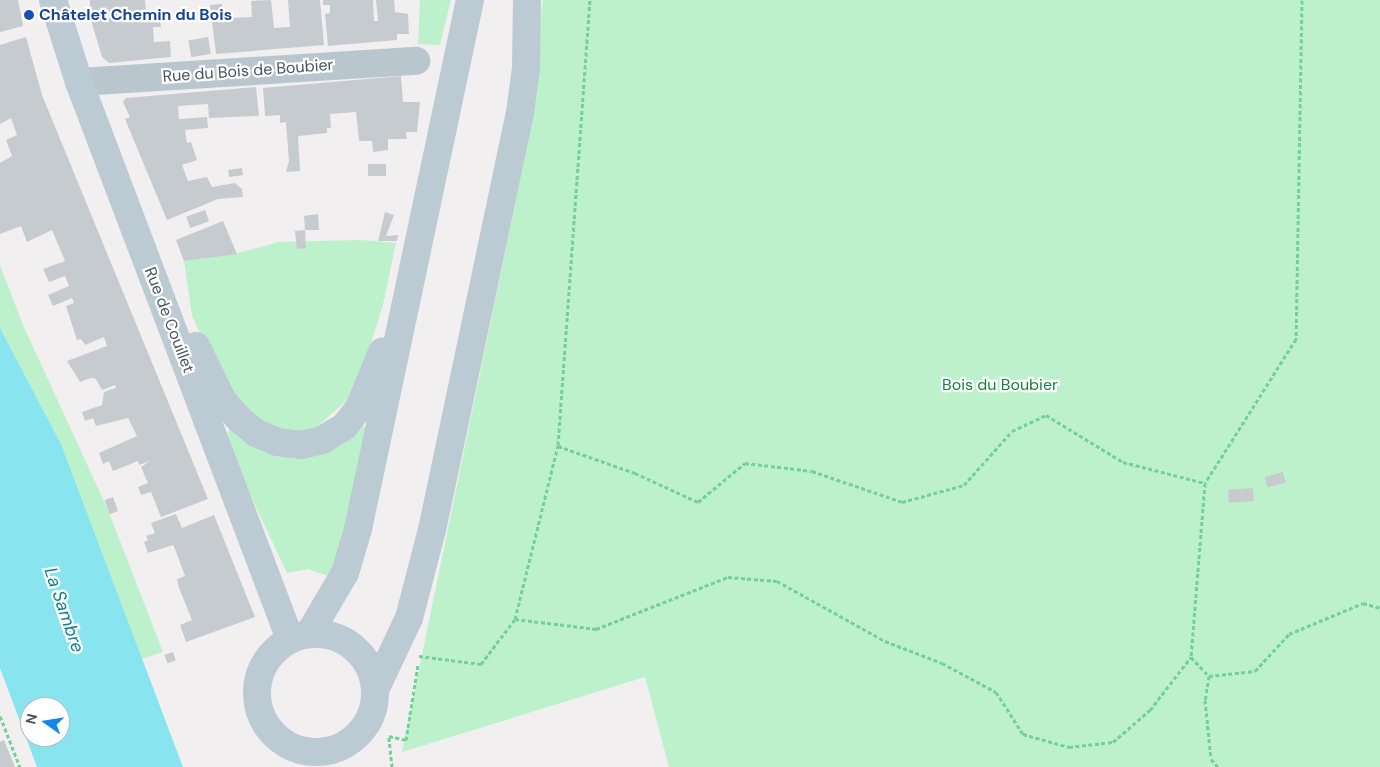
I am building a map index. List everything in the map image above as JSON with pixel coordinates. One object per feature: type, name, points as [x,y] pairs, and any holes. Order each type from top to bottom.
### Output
[{"type":"main road","name":"Rue de Couillet","points":[[53,0],[79,82],[164,310],[300,637]]},
{"type":"main road","points":[[470,0],[358,529],[345,573],[300,637],[273,652],[262,670],[257,690],[260,710],[273,734],[290,746],[310,752],[330,751],[348,756],[373,710],[376,688],[409,618],[432,530],[520,113],[526,68],[527,0]]},
{"type":"main road","points":[[164,310],[190,334],[224,401],[239,419],[256,433],[277,442],[301,445],[322,440],[344,427],[359,408],[369,387],[402,276],[419,239]]},
{"type":"main road","points":[[300,637],[336,638],[354,648],[367,663],[376,688]]},
{"type":"street","name":"Rue du Bois de Boubier","points":[[79,82],[416,61]]},
{"type":"path","points":[[392,767],[389,736],[406,740],[420,655],[481,664],[516,618],[558,446],[590,0]]},
{"type":"path","points":[[516,618],[596,629],[728,577],[777,580],[885,641],[942,663],[996,692],[1023,734],[1069,747],[1113,742],[1150,710],[1191,657],[1205,483],[1296,339],[1302,0]]},
{"type":"path","points":[[558,446],[635,473],[698,502],[745,463],[812,471],[902,502],[964,485],[1012,431],[1046,415],[1123,462],[1205,483]]},
{"type":"path","points":[[1209,676],[1255,671],[1289,634],[1363,603],[1380,608]]},
{"type":"path","points":[[1191,657],[1209,676]]},
{"type":"path","points":[[1209,676],[1205,700],[1211,759],[1218,767]]},
{"type":"path","points":[[0,716],[20,767]]},
{"type":"green space","points":[[420,0],[451,0],[440,45],[418,44]]},
{"type":"green space","name":"Bois du Boubier","points":[[543,0],[1380,0],[1380,767],[669,767],[645,677],[402,752],[520,179]]},
{"type":"green space","points":[[361,240],[396,243],[383,305],[355,393],[311,432],[286,433],[254,418],[217,371],[192,316],[184,261],[238,253],[279,242]]},
{"type":"green space","points":[[0,265],[23,325],[108,510],[163,652],[142,659],[61,444],[0,328]]},
{"type":"green space","points":[[360,426],[371,428],[331,577],[308,569],[287,573],[225,441],[230,427],[274,455],[297,458]]},
{"type":"water","name":"La Sambre","points":[[0,328],[61,444],[183,767],[37,767],[30,747],[70,747],[70,697],[20,697],[20,722],[0,668]]},
{"type":"building","points":[[0,0],[18,0],[23,26],[0,32]]},
{"type":"building","points":[[90,0],[145,0],[146,11],[138,11],[139,20],[160,18],[161,27],[153,27],[154,42],[170,41],[171,57],[109,63],[102,57],[90,17]]},
{"type":"building","points":[[271,0],[274,28],[290,27],[288,0],[320,0],[324,45],[216,54],[210,5],[222,4],[223,22],[232,21],[232,18],[252,17],[251,1]]},
{"type":"building","points":[[323,0],[373,0],[374,21],[378,21],[376,0],[394,0],[395,12],[408,14],[409,34],[397,34],[397,40],[328,46],[325,14],[330,13],[330,5],[323,5]]},
{"type":"building","points":[[26,37],[42,95],[208,499],[161,517],[151,492],[141,495],[138,487],[148,483],[141,467],[150,461],[139,465],[138,461],[113,471],[109,461],[103,464],[99,453],[137,436],[128,418],[96,426],[93,418],[85,421],[82,412],[102,405],[104,392],[116,388],[115,385],[102,390],[96,379],[91,378],[80,382],[67,361],[107,346],[104,337],[85,345],[81,339],[77,340],[66,306],[74,303],[72,298],[53,306],[48,295],[69,286],[65,276],[49,282],[43,269],[65,261],[52,230],[27,242],[21,226],[0,234],[0,163],[12,156],[6,140],[17,135],[11,118],[0,124],[0,45]]},
{"type":"building","points":[[208,37],[211,54],[191,57],[188,40]]},
{"type":"building","points":[[401,76],[403,102],[420,102],[417,132],[406,132],[407,139],[388,139],[388,150],[373,152],[372,141],[359,141],[356,112],[330,114],[331,128],[327,128],[327,133],[298,136],[300,171],[286,172],[289,161],[286,122],[280,123],[280,115],[265,116],[263,88]]},
{"type":"building","points":[[256,87],[259,116],[209,118],[208,104],[178,106],[179,119],[207,117],[208,128],[185,130],[187,143],[191,142],[197,160],[182,165],[188,181],[207,177],[212,187],[235,183],[242,189],[243,197],[218,199],[167,220],[125,119],[130,117],[123,102],[126,98]]},
{"type":"building","points":[[368,164],[386,164],[386,176],[368,176]]},
{"type":"building","points":[[242,168],[243,175],[229,177],[228,170]]},
{"type":"building","points":[[205,210],[209,221],[190,228],[186,217]]},
{"type":"building","points":[[385,212],[394,215],[386,236],[398,235],[397,241],[378,241]]},
{"type":"building","points":[[318,214],[319,230],[305,230],[304,216]]},
{"type":"building","points":[[223,221],[237,254],[184,261],[176,240]]},
{"type":"building","points":[[305,230],[306,248],[297,249],[295,231]]},
{"type":"building","points":[[1283,472],[1286,483],[1267,488],[1265,477]]},
{"type":"building","points":[[1253,488],[1254,501],[1229,503],[1228,490]]},
{"type":"building","points":[[113,497],[118,511],[110,514],[105,500]]},
{"type":"building","points":[[176,514],[182,528],[214,515],[255,617],[186,642],[180,625],[192,620],[179,588],[177,579],[185,576],[175,549],[173,545],[148,553],[144,542],[148,540],[146,536],[155,533],[151,523]]},
{"type":"building","points":[[173,652],[176,661],[167,663],[164,655]]},
{"type":"building","points":[[4,740],[15,767],[0,767],[0,742]]},
{"type":"place","name":"Châtelet Chemin du Bois","points":[[29,15]]}]
